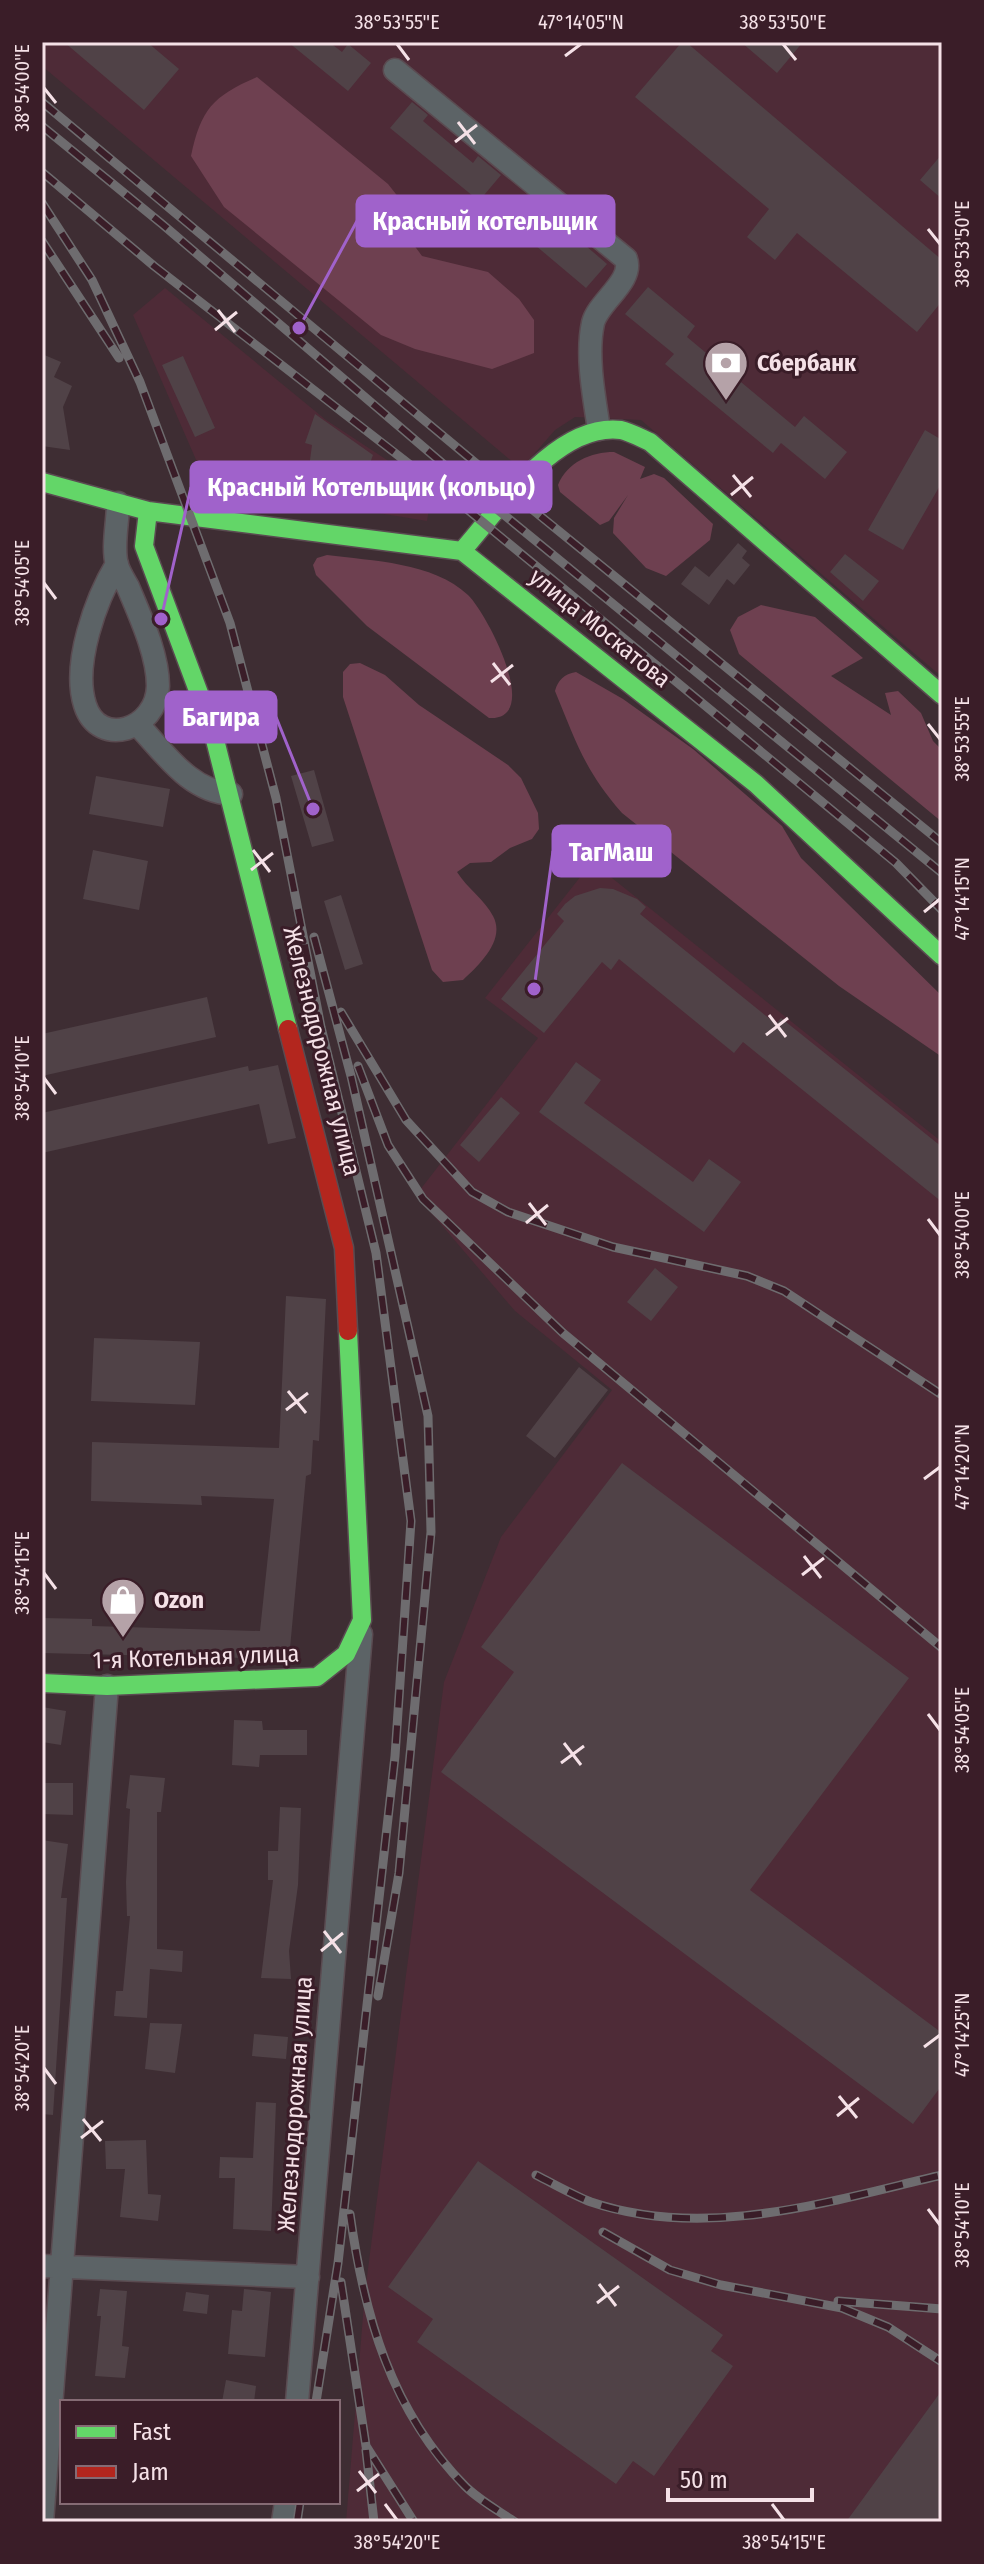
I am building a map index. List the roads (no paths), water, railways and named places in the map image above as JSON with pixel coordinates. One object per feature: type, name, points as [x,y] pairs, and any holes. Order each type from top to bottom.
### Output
[{"type":"main road","points":[[42,482],[148,511],[462,551],[551,456],[572,439],[599,429],[627,429],[650,442],[942,695]]},
{"type":"main road","name":"Железнодорожная улица","points":[[148,511],[144,546],[189,658],[231,794],[344,1248],[362,1620],[355,1641],[344,1657]]},
{"type":"main road","name":"улица Москатова","points":[[462,551],[756,784],[942,956]]},
{"type":"main road","name":"1-я Котельная улица","points":[[42,1683],[107,1686],[317,1677],[333,1670],[344,1657]]},
{"type":"street","points":[[395,70],[626,259],[626,273],[593,323],[592,367],[599,429]]},
{"type":"street","points":[[117,564],[93,614],[84,663],[83,701],[94,720],[114,730],[138,725],[153,709],[157,674],[144,631],[117,564],[118,503]]},
{"type":"street","points":[[138,725],[189,779],[216,793],[231,794]]},
{"type":"street","name":"Железнодорожная улица","points":[[297,2400],[362,1620]]},
{"type":"street","points":[[42,2522],[52,2266],[107,1686]]},
{"type":"street","points":[[52,2266],[308,2277]]},
{"type":"railway","points":[[42,102],[490,475],[942,843]]},
{"type":"railway","points":[[42,126],[162,224],[476,492],[942,873]]},
{"type":"railway","points":[[42,172],[154,266],[462,505],[896,863],[942,910]]},
{"type":"railway","points":[[42,203],[92,280],[140,382],[230,623],[276,798],[321,1027],[376,1253],[411,1521],[395,1756],[338,2263],[316,2400]]},
{"type":"railway","points":[[42,241],[119,358]]},
{"type":"railway","points":[[314,937],[351,1076],[428,1416],[431,1532],[399,1873],[378,1996]]},
{"type":"railway","points":[[341,1012],[406,1120],[472,1192],[508,1212],[613,1247],[747,1276],[784,1291],[942,1395]]},
{"type":"railway","points":[[358,1066],[388,1145],[423,1199],[563,1333],[942,1648]]},
{"type":"railway","points":[[536,2175],[591,2202],[635,2213],[679,2218],[768,2213],[942,2175]]},
{"type":"railway","points":[[350,2214],[363,2289],[385,2360],[400,2394],[439,2457],[465,2486],[515,2522]]},
{"type":"railway","points":[[603,2232],[670,2270],[721,2285],[842,2308],[888,2327],[942,2362]]},
{"type":"railway","points":[[341,2282],[366,2446],[414,2522]]},
{"type":"railway","points":[[838,2301],[942,2309]]},
{"type":"railway","points":[[366,2450],[374,2522]]},
{"type":"railway","points":[[297,2522],[300,2504]]},
{"type":"place","name":"Красный котельщик","points":[[299,328]]},
{"type":"place","name":"Сбербанк","points":[[726,402]]},
{"type":"place","name":"Красный Котельщик (кольцо)","points":[[161,619]]},
{"type":"place","name":"Багира","points":[[313,809]]},
{"type":"place","name":"ТагМаш","points":[[534,989]]},
{"type":"place","name":"Ozon","points":[[123,1639]]}]
